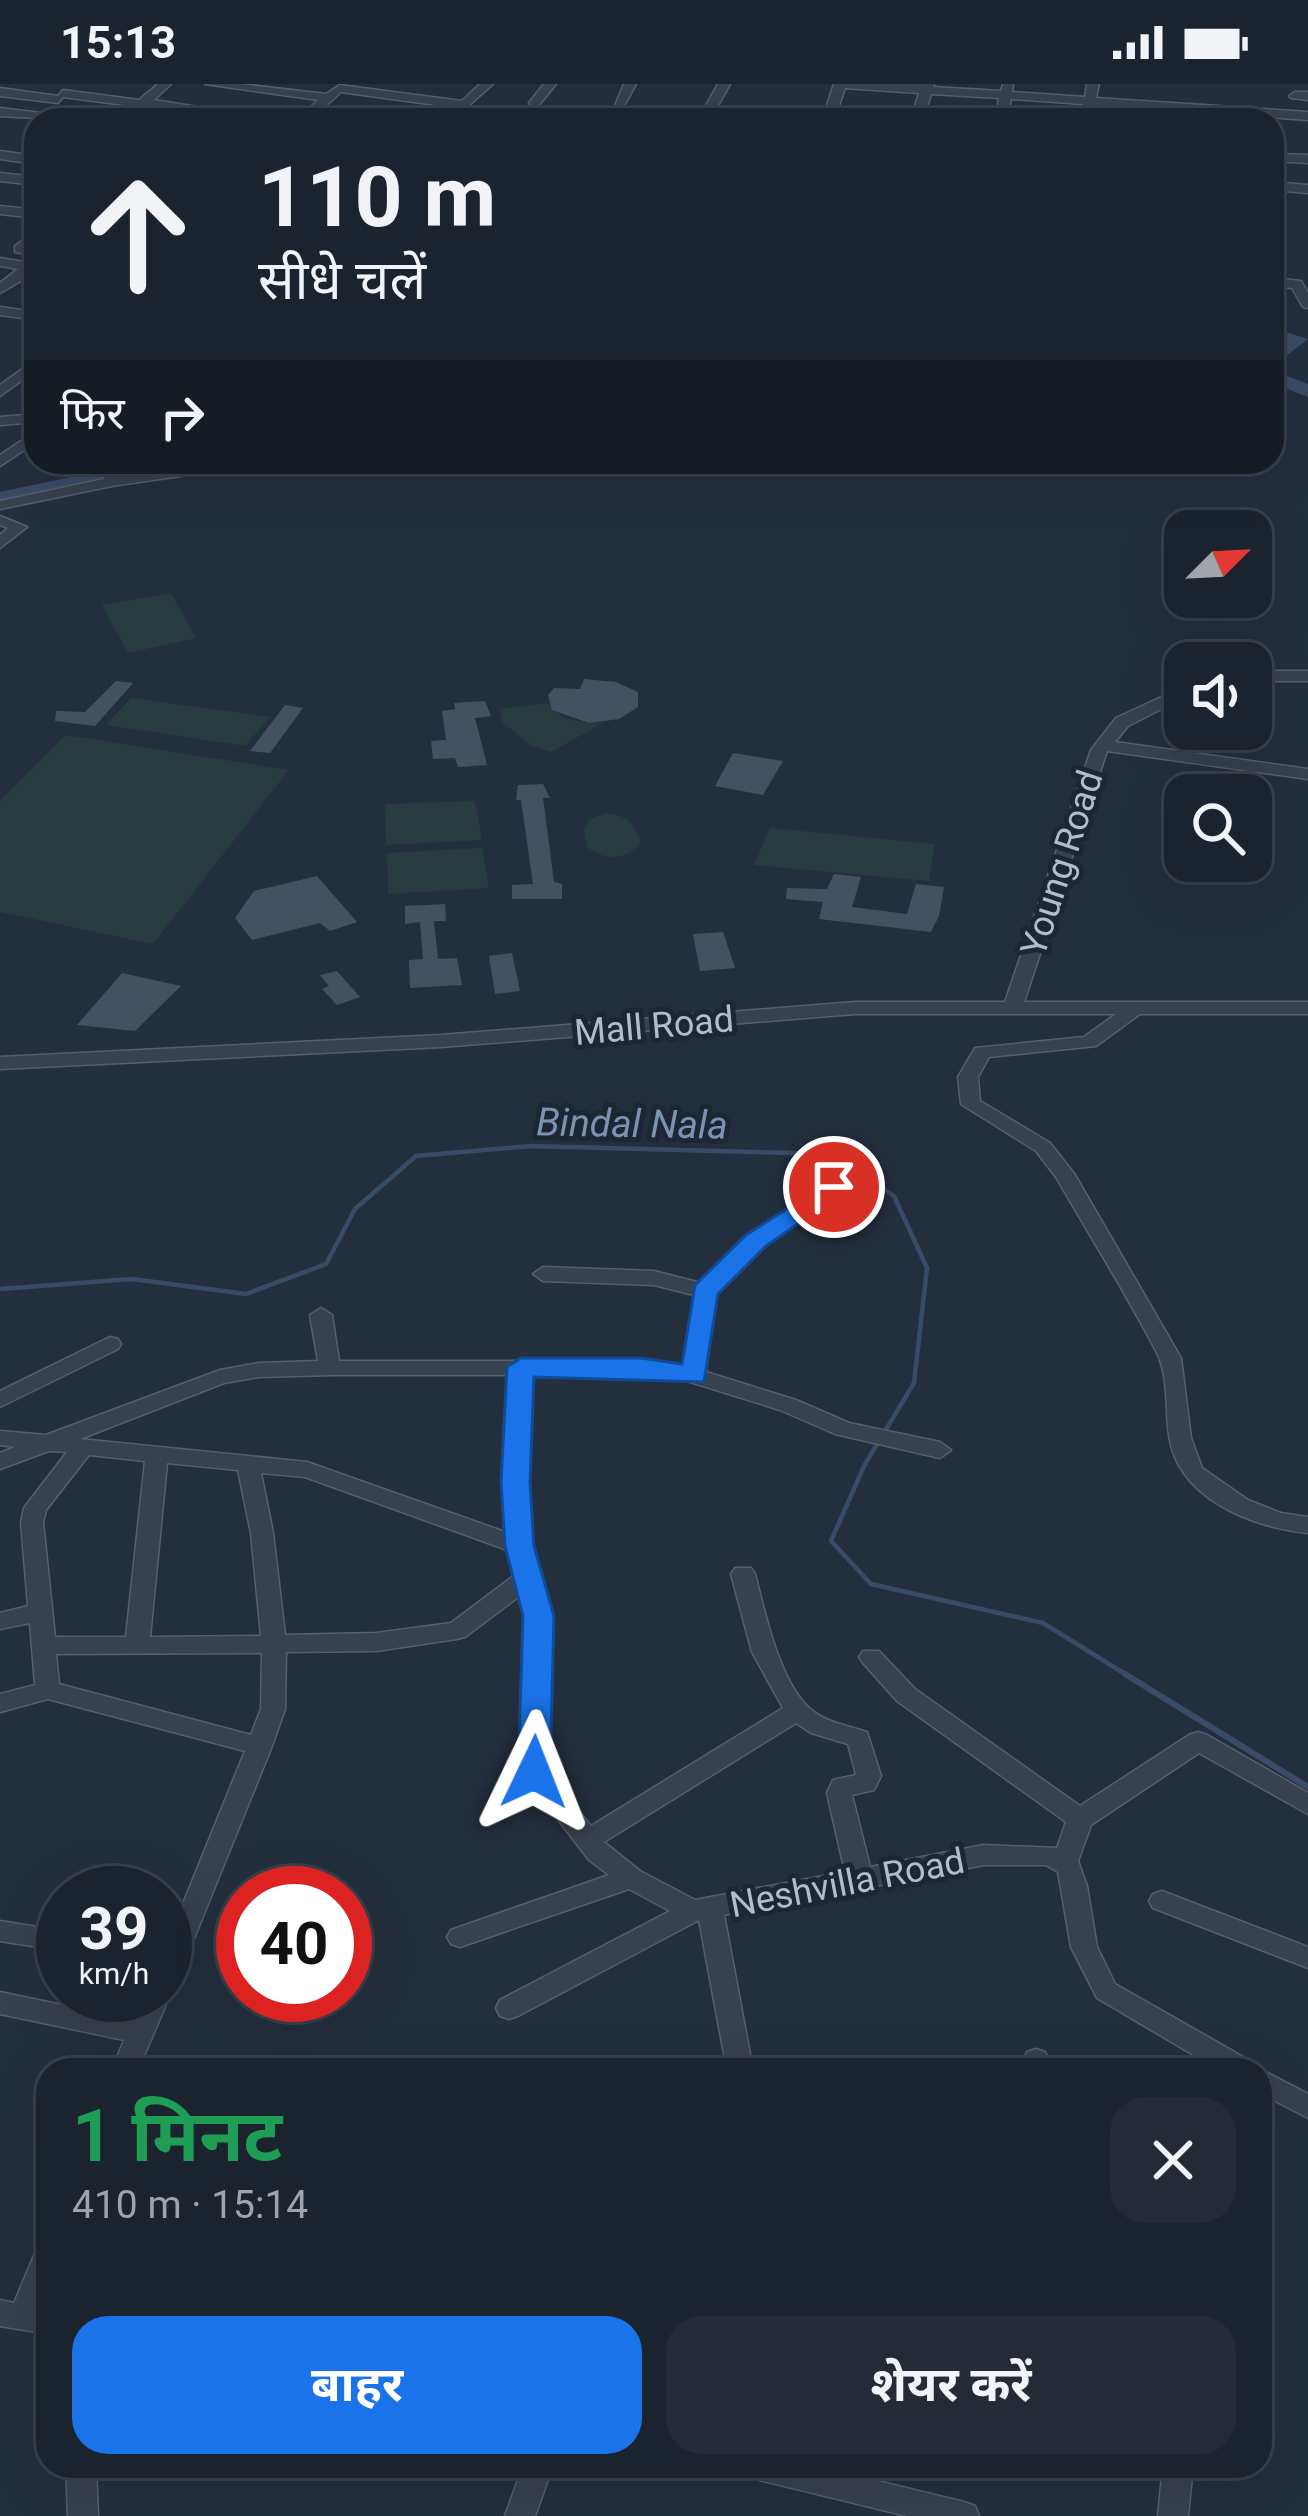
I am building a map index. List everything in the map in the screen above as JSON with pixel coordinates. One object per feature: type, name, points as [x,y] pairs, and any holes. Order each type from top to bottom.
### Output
[{"type":"street","points":[[47,108],[76,84]]},
{"type":"street","points":[[137,108],[165,84]]},
{"type":"street","points":[[211,84],[328,98]]},
{"type":"street","points":[[317,108],[342,86],[465,105],[487,84]]},
{"type":"street","points":[[535,103],[550,84]]},
{"type":"street","points":[[840,84],[1007,89],[1149,108]]},
{"type":"street","points":[[1088,108],[1093,84]]},
{"type":"street","points":[[0,92],[184,108]]},
{"type":"street","points":[[0,289],[24,270]]},
{"type":"street","points":[[1302,282],[1307,308]]},
{"type":"street","points":[[0,392],[24,373]]},
{"type":"street","points":[[109,474],[112,482]]},
{"type":"street","points":[[0,505],[167,474]]},
{"type":"street","points":[[0,520],[19,527],[0,543]]},
{"type":"street","points":[[1272,676],[1308,676]]},
{"type":"street","name":"Young Road","points":[[1012,1009],[1103,745],[1135,714],[1164,701]]},
{"type":"street","points":[[1103,745],[1308,774]]},
{"type":"street","name":"Mall Road","points":[[0,1063],[418,1042],[855,1007],[1308,1008]]},
{"type":"street","points":[[1134,1009],[1089,1042],[982,1052],[968,1077],[971,1104],[1043,1147],[1065,1175],[1170,1358],[1179,1385],[1184,1450],[1195,1474],[1241,1506],[1308,1526]]},
{"type":"street","points":[[694,1376],[705,1291],[755,1241],[834,1187]]},
{"type":"street","points":[[543,1274],[654,1278],[705,1291]]},
{"type":"street","points":[[321,1316],[330,1369]]},
{"type":"street","points":[[0,1400],[110,1344]]},
{"type":"street","name":"Neshvilla Road","points":[[521,1367],[516,1482],[520,1546],[538,1616],[534,1772],[588,1840],[631,1878],[701,1910],[984,1855],[1024,1853],[1064,1862]]},
{"type":"street","points":[[0,1461],[220,1377],[259,1370],[330,1369],[641,1368],[694,1376],[869,1436],[940,1450]]},
{"type":"street","points":[[0,1438],[307,1470],[520,1546]]},
{"type":"street","points":[[48,1690],[33,1513],[81,1450]]},
{"type":"street","points":[[137,1645],[146,1574],[146,1512],[157,1456]]},
{"type":"street","points":[[192,1908],[273,1708],[274,1644],[262,1533],[248,1463]]},
{"type":"street","points":[[743,1574],[764,1652],[797,1711],[820,1727],[858,1738],[863,1747],[869,1776],[839,1793],[860,1880]]},
{"type":"street","points":[[44,1646],[376,1642],[457,1631],[528,1577]]},
{"type":"street","points":[[0,1621],[41,1612]]},
{"type":"street","points":[[872,1658],[906,1695],[1080,1819]]},
{"type":"street","points":[[0,1702],[48,1690],[260,1746]]},
{"type":"street","points":[[588,1840],[797,1711]]},
{"type":"street","points":[[1221,2058],[1124,2003],[1094,1976],[1079,1936],[1073,1880],[1064,1862],[1080,1819],[1200,1741],[1308,1804]]},
{"type":"street","points":[[460,1937],[631,1878]]},
{"type":"street","points":[[1162,1901],[1308,1958]]},
{"type":"street","points":[[509,2008],[701,1910],[737,2058]]},
{"type":"street","points":[[0,1930],[36,1936]]},
{"type":"street","points":[[0,2003],[141,2033]]},
{"type":"street","points":[[130,2058],[146,2022]]},
{"type":"street","points":[[1272,2087],[1308,2107]]},
{"type":"street","points":[[24,2317],[36,2286]]},
{"type":"street","points":[[81,2478],[83,2516]]},
{"type":"street","points":[[520,2516],[534,2478]]},
{"type":"street","points":[[808,2478],[964,2516]]},
{"type":"street","points":[[1173,2516],[1177,2478]]},
{"type":"green space","points":[[171,593],[196,638],[128,653],[102,605]]},
{"type":"green space","points":[[131,698],[270,717],[245,746],[106,725]]},
{"type":"green space","points":[[548,703],[566,718],[605,722],[551,752],[532,746],[502,722],[500,709]]},
{"type":"green space","points":[[66,735],[289,770],[153,944],[0,912],[0,801]]},
{"type":"green space","points":[[475,801],[482,840],[386,845],[385,804]]},
{"type":"green space","points":[[606,813],[629,821],[641,843],[615,857],[587,847],[584,829],[590,819]]},
{"type":"green space","points":[[770,828],[935,844],[929,881],[754,865]]},
{"type":"green space","points":[[482,848],[489,888],[388,894],[387,853]]},
{"type":"building","points":[[584,679],[616,682],[638,692],[638,707],[619,719],[589,723],[552,710],[548,695],[554,688],[580,689]]},
{"type":"building","points":[[116,681],[133,683],[95,726],[55,721],[56,711],[85,712]]},
{"type":"building","points":[[485,701],[491,716],[475,718],[487,765],[458,767],[455,758],[433,759],[431,741],[446,740],[442,711],[455,709],[454,703]]},
{"type":"building","points":[[285,705],[303,708],[270,753],[250,751]]},
{"type":"building","points":[[733,753],[783,761],[763,795],[715,786]]},
{"type":"building","points":[[543,784],[550,798],[543,798],[554,882],[562,884],[562,899],[512,899],[512,885],[533,884],[521,800],[516,800],[518,785]]},
{"type":"building","points":[[834,874],[861,877],[852,907],[907,914],[916,884],[944,887],[939,916],[931,932],[819,919],[823,902],[786,899],[787,888],[827,889]]},
{"type":"building","points":[[317,876],[357,922],[330,931],[320,923],[252,940],[235,918],[254,891]]},
{"type":"building","points":[[445,904],[446,921],[434,921],[438,959],[457,958],[462,985],[410,988],[409,960],[423,959],[420,922],[405,924],[405,906]]},
{"type":"building","points":[[723,932],[735,968],[700,971],[693,934]]},
{"type":"building","points":[[512,953],[520,991],[495,994],[489,956]]},
{"type":"building","points":[[337,971],[360,997],[337,1005],[322,989],[329,986],[320,975]]},
{"type":"building","points":[[122,973],[181,986],[135,1031],[77,1025]]},
{"type":"waterway","points":[[1284,336],[1298,339],[1284,351]]},
{"type":"waterway","points":[[1284,381],[1308,391]]},
{"type":"waterway","points":[[119,475],[128,474]]},
{"type":"waterway","points":[[0,498],[100,477]]},
{"type":"waterway","name":"Bindal Nala","points":[[0,1289],[132,1279],[246,1294],[326,1264],[355,1209],[416,1156],[531,1146],[831,1154],[894,1196],[927,1268],[914,1383],[864,1466],[831,1541],[871,1584],[1043,1623],[1130,1677]]},
{"type":"waterway","name":"Bindal Nala","points":[[1125,1674],[1308,1787]]},
{"type":"route","points":[[534,1772],[538,1616],[520,1546],[516,1482],[521,1367],[641,1368],[694,1376],[705,1291],[755,1241],[834,1187]]}]
